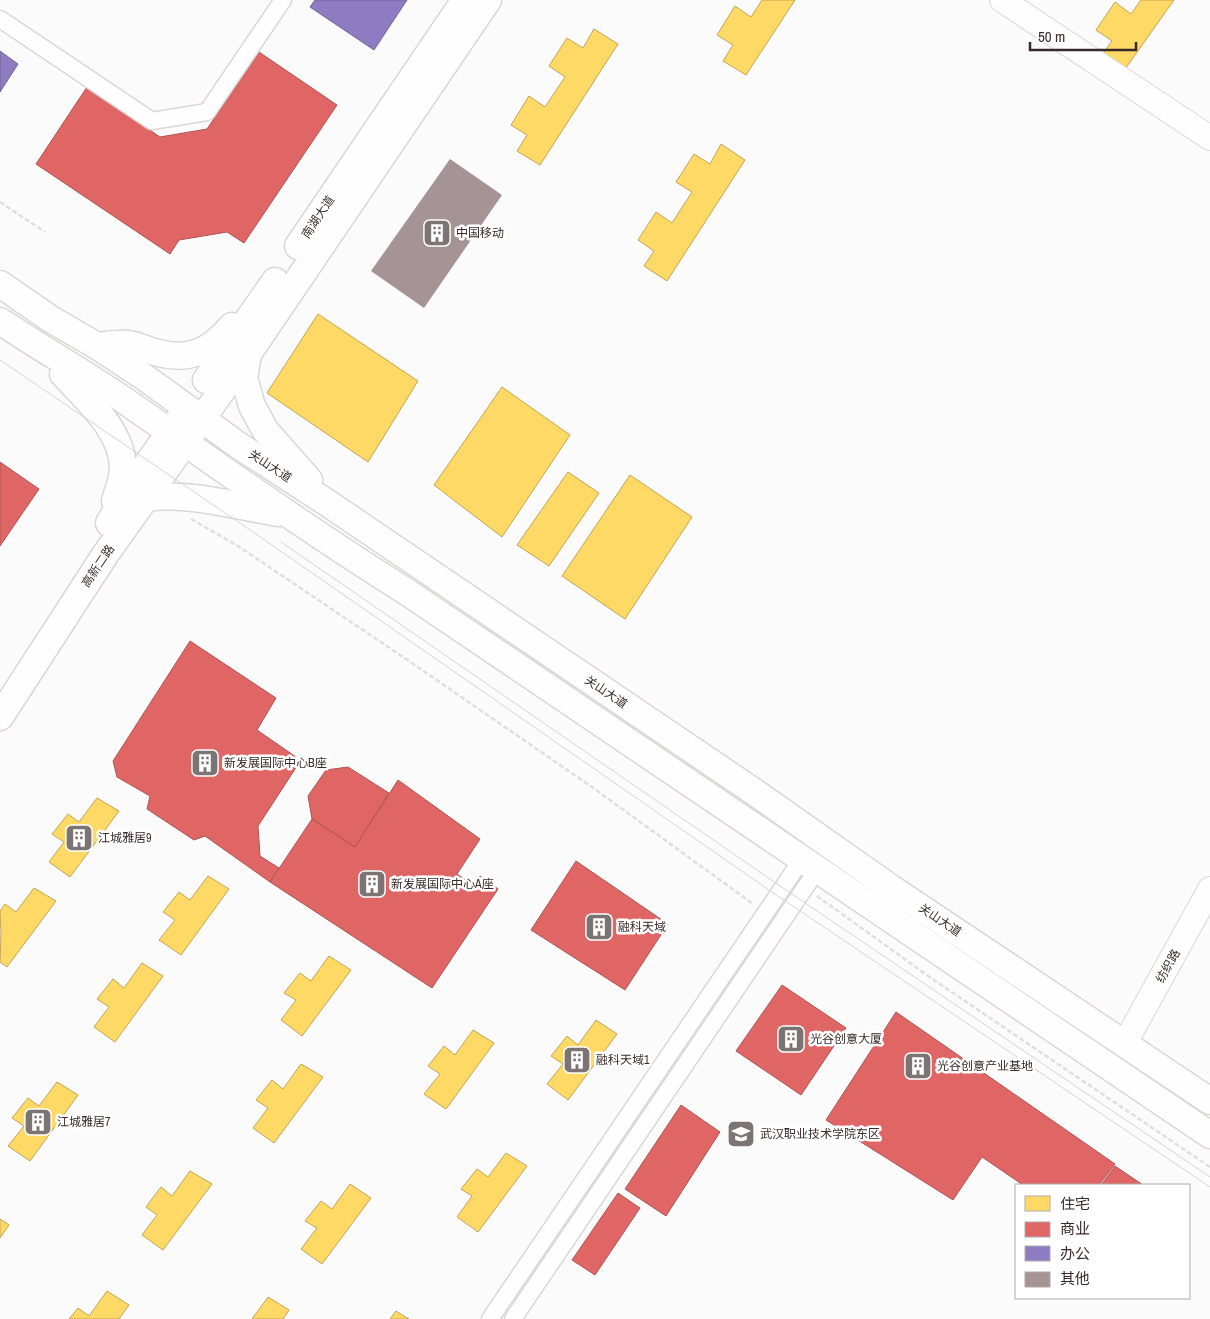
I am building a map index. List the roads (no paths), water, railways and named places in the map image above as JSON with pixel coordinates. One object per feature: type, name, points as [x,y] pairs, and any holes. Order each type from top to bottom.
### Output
[{"type":"main road","name":"南湖大道","points":[[177,438],[295,251],[465,0]]},
{"type":"main road","name":"南湖大道","points":[[194,413],[248,354],[488,0]]},
{"type":"main road","points":[[97,346],[129,344],[157,353],[183,356],[200,352],[212,346],[224,335],[295,251]]},
{"type":"main road","name":"关山大道","points":[[0,284],[49,318],[97,346],[147,379],[238,445],[329,504],[745,786],[891,888],[1210,1101]]},
{"type":"main road","points":[[0,321],[129,404],[288,515],[407,592],[808,872],[1210,1135]]},
{"type":"main road","points":[[39,347],[100,412],[120,447],[123,466],[122,480],[106,527]]},
{"type":"main road","points":[[248,354],[244,378],[252,406],[265,430],[329,504]]},
{"type":"main road","name":"高新二路","points":[[0,717],[105,555],[146,498],[177,438]]},
{"type":"main road","name":"高新二路","points":[[0,691],[131,487],[177,438]]},
{"type":"main road","points":[[146,498],[167,496],[189,498],[288,515]]},
{"type":"street","points":[[0,19],[152,122],[207,112],[283,0]]},
{"type":"street","points":[[1002,0],[1210,138]]},
{"type":"street","points":[[490,1319],[808,872]]},
{"type":"street","points":[[513,1319],[808,872]]},
{"type":"street","name":"纺织路","points":[[1125,1043],[1210,889]]},
{"type":"tram line","points":[[0,360],[253,532],[769,890],[1210,1187]]},
{"type":"tram line","points":[[281,542],[786,890],[1210,1177]]},
{"type":"place","name":"中国移动","points":[[437,233]]},
{"type":"place","name":"新发展国际中心B座","points":[[205,763]]},
{"type":"place","name":"江城雅居9","points":[[79,838]]},
{"type":"place","name":"新发展国际中心A座","points":[[372,884]]},
{"type":"place","name":"融科天域","points":[[599,927]]},
{"type":"place","name":"光谷创意大厦","points":[[791,1039]]},
{"type":"place","name":"融科天域1","points":[[577,1060]]},
{"type":"place","name":"光谷创意产业基地","points":[[918,1066]]},
{"type":"place","name":"江城雅居7","points":[[38,1122]]},
{"type":"place","name":"武汉职业技术学院东区","points":[[741,1134]]}]
